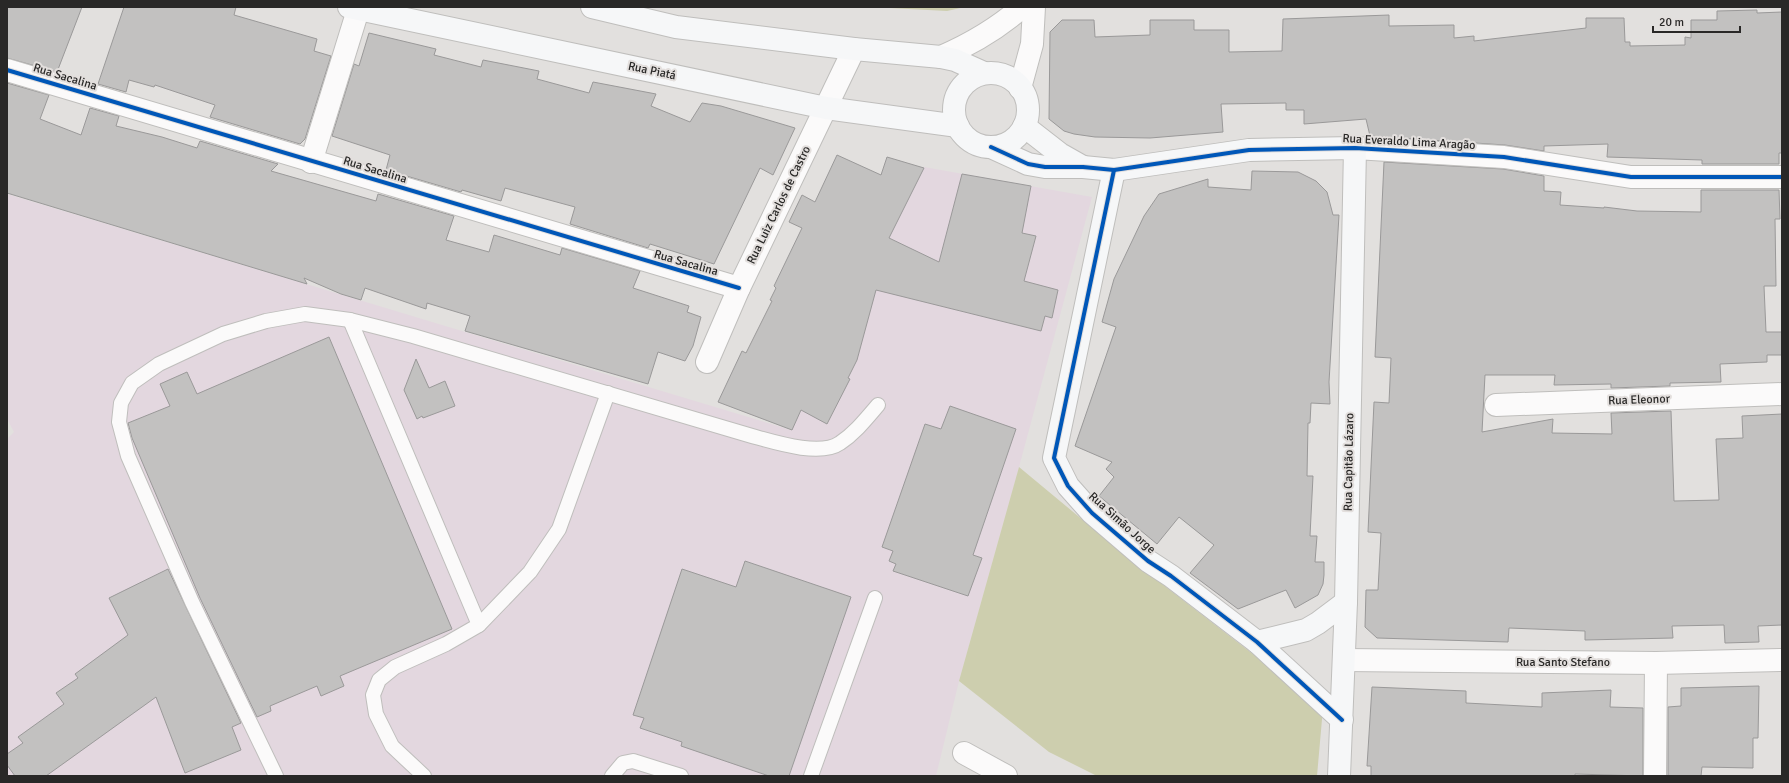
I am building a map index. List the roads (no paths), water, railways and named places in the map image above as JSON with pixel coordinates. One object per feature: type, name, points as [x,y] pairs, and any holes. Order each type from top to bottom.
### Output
[{"type":"street","points":[[592,7],[676,26],[854,49],[941,57],[955,60],[984,73]]},
{"type":"street","points":[[941,57],[985,37],[1022,7]]},
{"type":"street","points":[[1020,88],[1032,44],[1034,7]]},
{"type":"street","points":[[311,162],[353,8]]},
{"type":"street","name":"Rua Piatá","points":[[353,8],[826,108],[958,126]]},
{"type":"street","name":"Rua Luiz Carlos de Castro","points":[[707,362],[739,288],[854,49]]},
{"type":"street","name":"Rua Sacalina","points":[[7,70],[311,162],[739,288]]},
{"type":"street","points":[[984,73],[998,73],[1010,78],[1020,88],[1026,100],[1028,113],[1024,126],[1016,137],[1004,144],[991,147],[978,144],[966,137],[958,126],[954,113],[955,99],[961,87],[971,78],[984,73]]},
{"type":"street","name":"Rua Everaldo Lima Aragão","points":[[1024,126],[1060,154],[1083,167]]},
{"type":"street","name":"Rua Everaldo Lima Aragão","points":[[991,147],[1028,164],[1045,167],[1083,167],[1114,170],[1249,150],[1355,148],[1504,157],[1631,177],[1782,177]]},
{"type":"street","name":"Rua Capitão Lázaro","points":[[1339,776],[1346,602],[1355,148]]},
{"type":"street","name":"Rua Simão Jorge","points":[[1114,170],[1054,458],[1068,486],[1092,513],[1148,561],[1171,576],[1257,642],[1342,720]]},
{"type":"street","name":"Rua Eleonor","points":[[1496,405],[1782,394]]},
{"type":"street","points":[[1257,642],[1306,630],[1346,602]]},
{"type":"street","name":"Rua Santo Stefano","points":[[1344,660],[1656,663],[1782,660]]},
{"type":"street","points":[[1655,776],[1656,663]]},
{"type":"street","points":[[964,753],[1006,776]]},
{"type":"lane","points":[[276,776],[192,602],[128,456],[119,422],[121,403],[132,383],[159,364],[223,334],[266,321],[305,314],[350,320],[413,336],[752,436],[798,448],[821,448],[839,444],[861,425],[878,405]]},
{"type":"lane","points":[[350,320],[479,625]]},
{"type":"lane","points":[[424,776],[392,746],[376,714],[373,694],[378,680],[395,667],[446,644],[479,625],[530,572],[545,552],[558,529],[608,393]]},
{"type":"lane","points":[[811,776],[875,598]]},
{"type":"lane","points":[[612,776],[623,763],[633,761],[681,776]]}]
